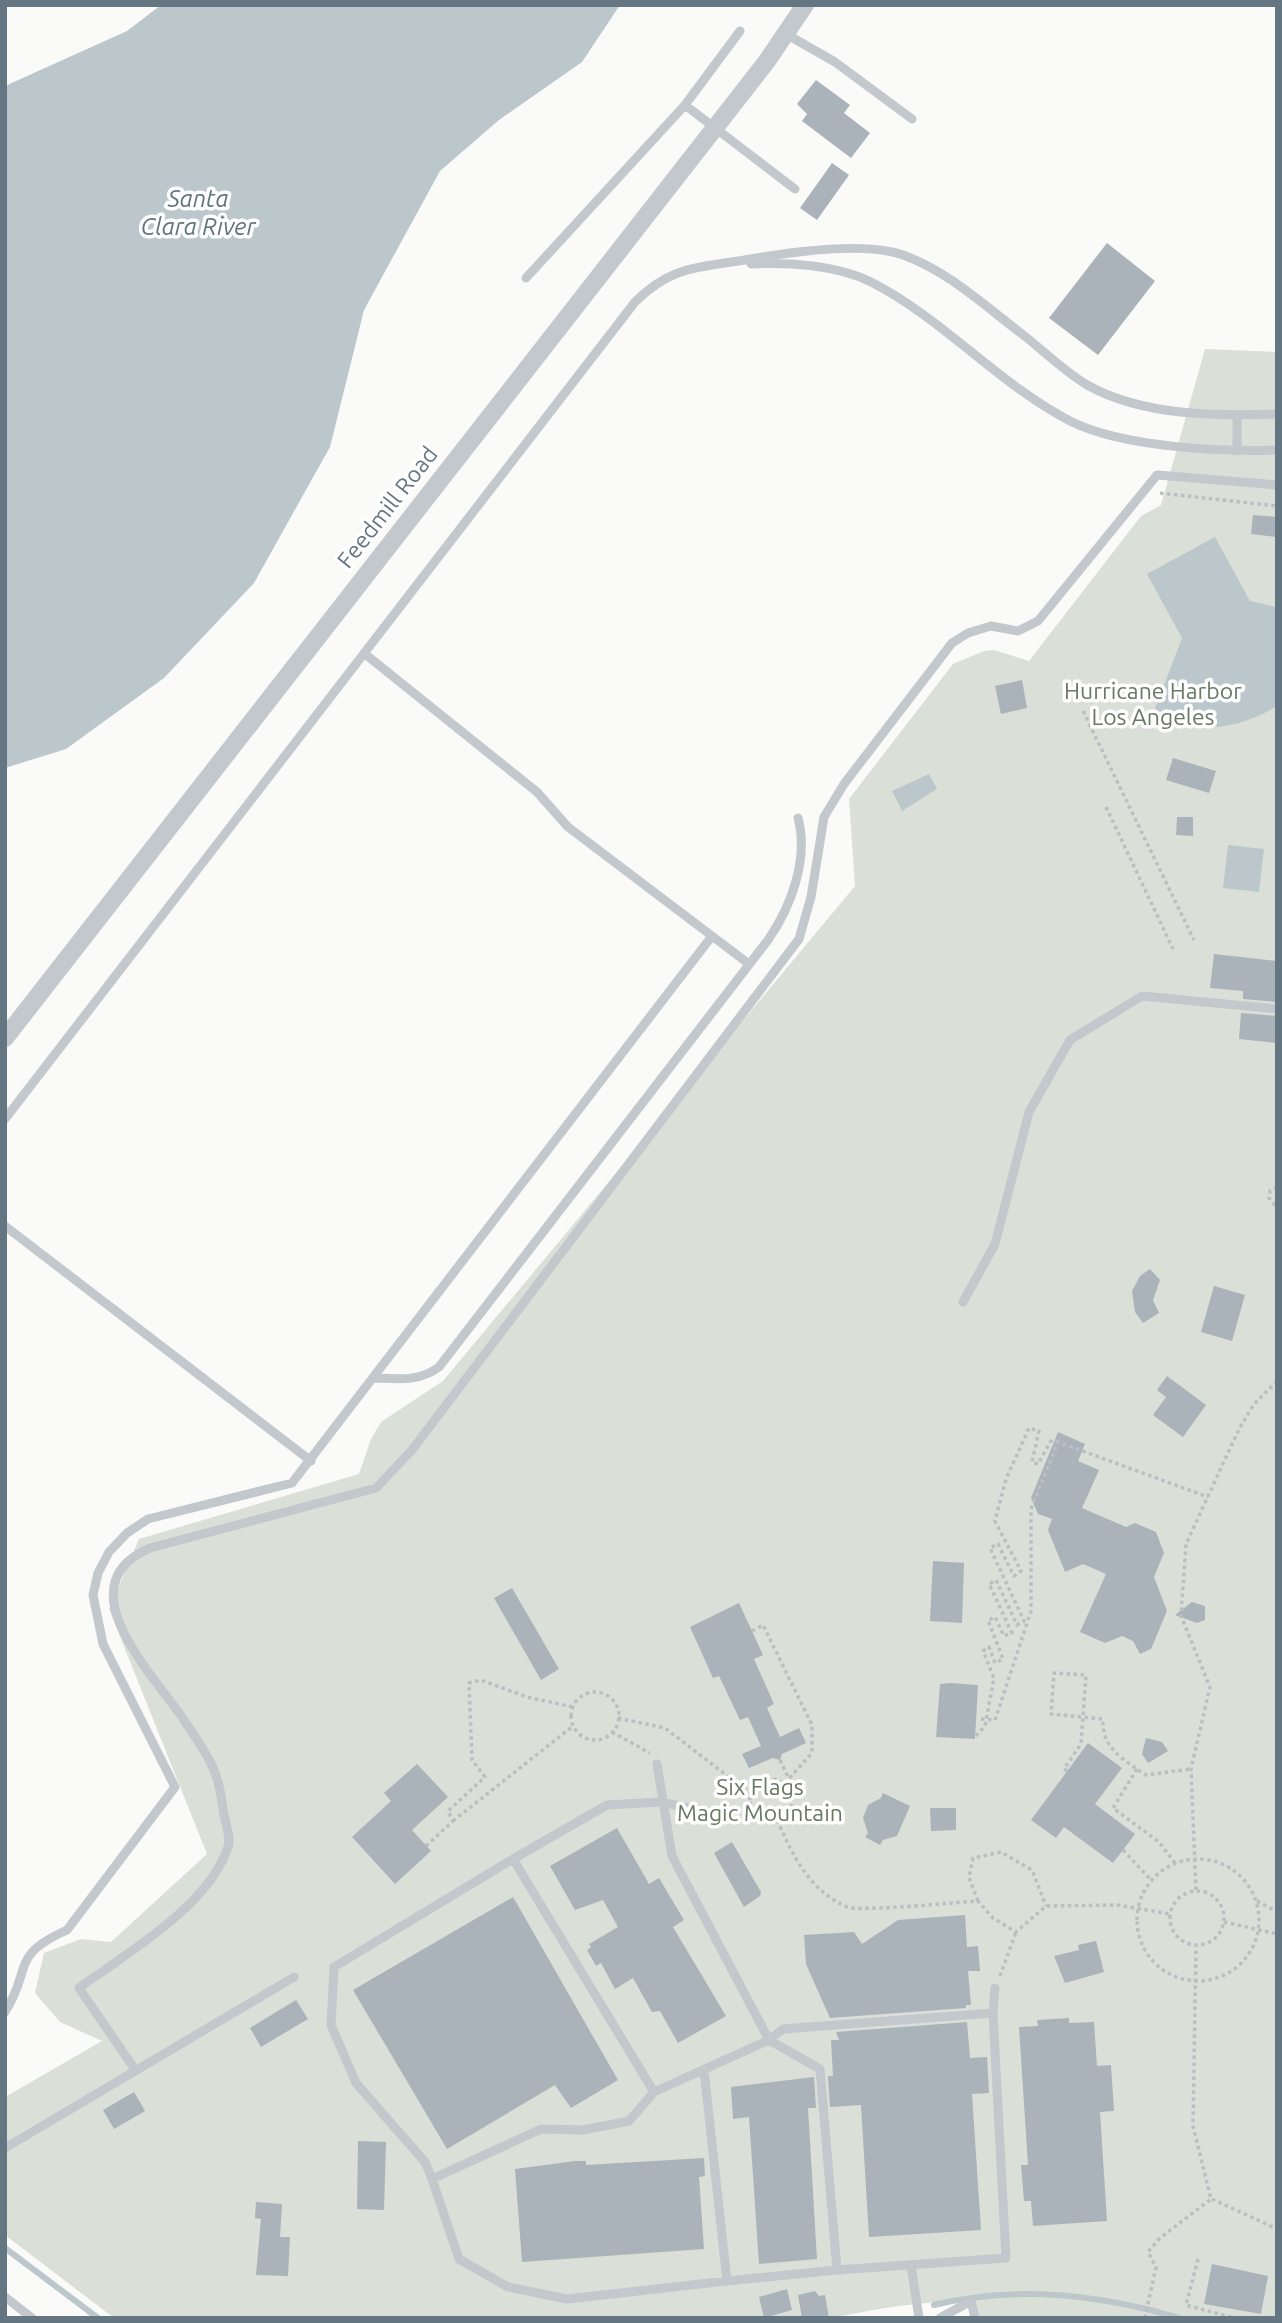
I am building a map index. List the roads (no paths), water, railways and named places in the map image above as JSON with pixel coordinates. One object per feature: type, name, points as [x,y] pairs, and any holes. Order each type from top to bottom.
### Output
[{"type":"street","name":"Feedmill Road","points":[[5,1038],[713,129],[805,5]]},
{"type":"lane","points":[[526,278],[685,105],[740,31]]},
{"type":"lane","points":[[786,34],[835,62],[912,119]]},
{"type":"lane","points":[[685,105],[795,189]]},
{"type":"lane","points":[[5,1119],[635,302],[654,283],[673,272],[797,251],[870,250],[900,254],[948,278],[1088,385],[1118,399],[1146,405],[1237,415],[1277,414]]},
{"type":"lane","points":[[717,265],[773,263],[857,276],[909,306],[1017,388],[1075,423],[1102,433],[1237,451],[1277,450]]},
{"type":"lane","points":[[1237,415],[1237,451]]},
{"type":"lane","points":[[136,2071],[79,1988],[157,1931],[211,1882],[229,1844],[217,1777],[186,1723],[139,1658],[117,1621],[113,1592],[119,1569],[132,1556],[150,1548],[376,1488],[412,1450],[799,939],[811,897],[824,817],[844,784],[951,643],[968,633],[991,626],[1018,631],[1038,621],[1157,475],[1277,485]]},
{"type":"lane","points":[[365,654],[537,792],[568,827],[749,964]]},
{"type":"lane","points":[[375,1378],[409,1379],[426,1376],[439,1367],[749,964],[785,915],[793,897],[800,851],[801,829],[798,818]]},
{"type":"lane","points":[[5,2012],[18,1992],[21,1970],[30,1952],[40,1942],[66,1930],[175,1787],[103,1644],[93,1595],[98,1573],[109,1552],[127,1533],[148,1519],[292,1483],[712,936]]},
{"type":"lane","points":[[963,1302],[995,1244],[1029,1112],[1070,1040],[1142,996],[1277,1009]]},
{"type":"lane","points":[[5,1226],[311,1461]]},
{"type":"lane","points":[[657,1764],[661,1802],[672,1856],[769,2040],[820,2069],[837,2270]]},
{"type":"lane","points":[[709,1812],[661,1802],[607,1805],[334,1967],[331,2025],[356,2083],[425,2162],[459,2259],[508,2287],[567,2299],[837,2270],[1006,2258],[993,2013],[995,1988]]},
{"type":"lane","points":[[513,1859],[654,2092]]},
{"type":"lane","points":[[5,2148],[294,1977]]},
{"type":"lane","points":[[432,2179],[541,2129],[583,2130],[629,2121],[654,2092],[769,2040],[783,2029],[993,2013]]},
{"type":"lane","points":[[704,2070],[727,2281]]},
{"type":"lane","points":[[911,2265],[919,2318]]},
{"type":"lane","points":[[5,2297],[32,2318]]},
{"type":"lane","points":[[940,2318],[971,2301],[975,2318]]},
{"type":"water","name":"Santa Clara River","points":[[161,5],[620,5],[582,62],[499,120],[440,171],[364,310],[330,447],[254,583],[164,678],[66,749],[5,768],[5,86],[127,31]]},
{"type":"water","points":[[1215,537],[1250,601],[1277,607],[1277,706],[1231,725],[1199,728],[1167,724],[1151,719],[1182,638],[1147,574]]},
{"type":"water","points":[[929,774],[937,789],[902,811],[892,791]]},
{"type":"water","points":[[1228,845],[1264,849],[1259,892],[1223,888]]},
{"type":"waterway","points":[[5,2248],[98,2318]]},
{"type":"waterway","points":[[934,2305],[995,2295],[1056,2295],[1118,2303],[1179,2318]]},
{"type":"park label","name":"Hurricane Harbor Los Angeles","points":[[1153,703]]},
{"type":"park label","name":"Six Flags Magic Mountain","points":[[760,1799]]}]
